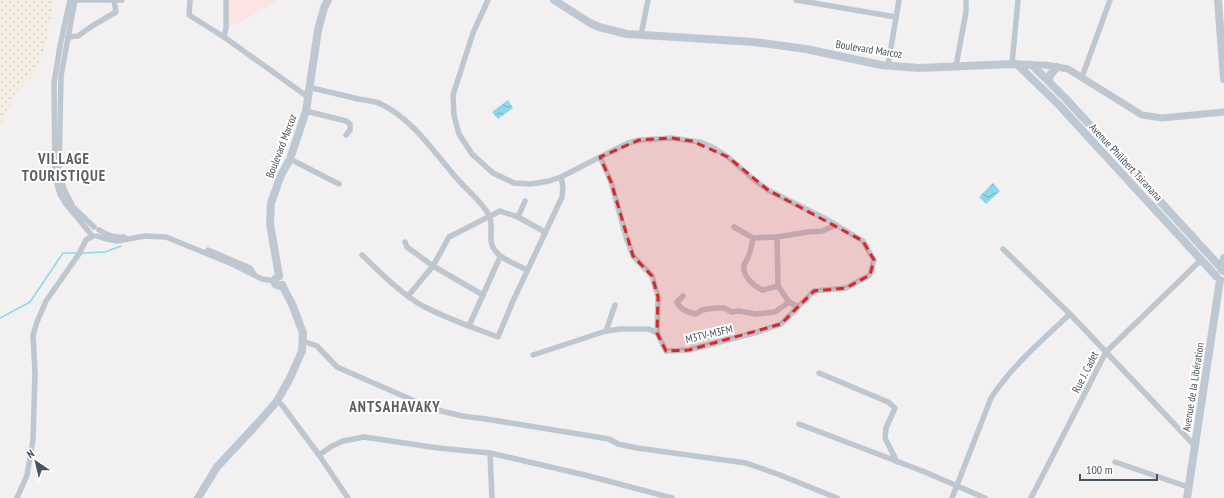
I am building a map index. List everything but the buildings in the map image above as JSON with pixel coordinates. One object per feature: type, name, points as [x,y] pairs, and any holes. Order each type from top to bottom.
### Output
[{"type":"main road","name":"Boulevard Marcoz","points":[[303,341],[303,333],[300,325],[282,285],[284,280],[282,277],[277,279],[270,224],[271,203],[281,175],[290,159],[306,111],[318,30],[324,8],[328,0]]},
{"type":"main road","name":"Boulevard Marcoz","points":[[554,0],[580,17],[599,27],[627,34],[754,42],[806,49],[888,65],[920,68],[1015,64],[1032,65]]},
{"type":"main road","points":[[1218,0],[1224,79]]},
{"type":"main road","name":"Avenue Philibert Tsiranana","points":[[1015,64],[1059,105],[1201,260],[1222,276]]},
{"type":"main road","name":"Avenue Philibert Tsiranana","points":[[1032,65],[1066,98],[1103,139],[1222,276]]},
{"type":"main road","points":[[1049,81],[1050,75],[1057,67]]},
{"type":"main road","points":[[1059,105],[1066,98]]},
{"type":"main road","points":[[1096,146],[1103,139]]},
{"type":"main road","name":"Avenue de la Libération","points":[[1187,498],[1224,258]]},
{"type":"main road","points":[[198,498],[217,467],[258,423],[276,401],[290,378],[302,351],[303,341]]},
{"type":"street","points":[[73,0],[122,0]]},
{"type":"street","points":[[73,0],[61,76],[59,173],[64,189],[73,207],[95,232]]},
{"type":"street","points":[[73,0],[58,53],[54,83],[55,177],[60,194],[66,204],[95,232],[119,237],[145,233],[167,234],[250,268],[254,274],[262,279],[277,279]]},
{"type":"street","points":[[68,37],[78,36],[116,12],[114,0]]},
{"type":"street","points":[[190,0],[189,15],[224,37],[308,97]]},
{"type":"street","points":[[224,37],[226,28],[226,0]]},
{"type":"street","points":[[488,0],[473,33],[453,95],[454,115],[459,134],[472,154],[493,173],[514,183],[532,184],[561,177],[600,157],[639,140],[672,138],[700,142],[728,157],[768,190],[836,225]]},
{"type":"street","points":[[641,35],[648,0]]},
{"type":"street","points":[[796,0],[896,17]]},
{"type":"street","points":[[835,7],[836,0]]},
{"type":"street","points":[[888,65],[899,0]]},
{"type":"street","points":[[956,66],[966,12],[966,0]]},
{"type":"street","points":[[1015,64],[1018,0]]},
{"type":"street","points":[[1082,77],[1110,0]]},
{"type":"street","name":"Boulevard Marcoz","points":[[1032,65],[1068,69],[1142,115],[1162,118],[1224,112]]},
{"type":"street","points":[[310,88],[378,103],[392,111],[424,138],[454,176],[477,199],[490,216],[492,227],[490,241],[492,248],[500,257],[527,270]]},
{"type":"street","points":[[306,111],[346,121],[350,124],[350,130],[346,135]]},
{"type":"street","points":[[533,355],[606,331],[621,329],[649,329],[657,333],[658,297],[652,276],[633,256],[626,237],[611,182],[600,157]]},
{"type":"street","points":[[290,159],[339,184]]},
{"type":"street","points":[[362,254],[408,296],[420,304],[446,317],[498,337],[527,270],[562,197],[563,187],[561,177]]},
{"type":"street","points":[[518,217],[525,201]]},
{"type":"street","points":[[408,296],[433,266],[449,237],[500,211],[518,217],[545,232]]},
{"type":"street","points":[[734,226],[753,238],[777,237],[822,231],[836,225]]},
{"type":"street","name":"M3TV-M3FM","points":[[657,333],[666,351],[689,350],[751,334],[780,324],[814,291],[846,288],[870,275],[874,260],[863,241],[836,225]]},
{"type":"street","points":[[17,498],[27,475],[33,440],[35,373],[34,335],[37,322],[46,301],[79,254],[86,240],[95,232]]},
{"type":"street","points":[[777,237],[778,286],[789,302],[798,307]]},
{"type":"street","points":[[753,238],[749,256],[744,266],[746,274],[755,287],[762,290],[778,286]]},
{"type":"street","points":[[405,242],[407,247],[433,266],[483,295]]},
{"type":"street","points":[[1003,249],[1070,314],[1195,446]]},
{"type":"street","points":[[469,326],[500,257]]},
{"type":"street","name":"Rue J. Cadet","points":[[1031,498],[1106,352],[1201,260]]},
{"type":"street","points":[[683,296],[677,302],[679,306],[686,311],[696,314],[702,310],[715,308],[724,308],[732,312],[739,311],[756,314],[775,312],[789,302]]},
{"type":"street","points":[[606,331],[615,305]]},
{"type":"street","points":[[952,498],[990,398],[999,384],[1023,358],[1070,314]]},
{"type":"street","points":[[303,341],[317,346],[337,367],[433,409],[462,416],[609,439],[618,444],[637,448],[746,463],[837,498]]},
{"type":"street","points":[[819,374],[888,402],[895,408],[886,428],[885,438],[896,462]]},
{"type":"street","points":[[276,401],[282,405],[319,455],[348,498]]},
{"type":"street","points":[[799,424],[985,498]]},
{"type":"street","points":[[319,455],[332,446],[343,441],[364,437],[438,448],[490,453],[589,476],[672,498]]},
{"type":"street","points":[[490,453],[492,498]]},
{"type":"street","points":[[1115,462],[1188,487]]},
{"type":"highlighted area","points":[[672,138],[692,141],[728,157],[768,190],[863,241],[874,260],[870,275],[846,288],[814,291],[781,324],[689,350],[666,351],[657,333],[658,297],[652,276],[633,256],[611,182],[600,157],[639,140]]},
{"type":"shaded area","points":[[228,0],[279,0],[228,28]]},
{"type":"sand","points":[[0,0],[54,0],[46,43],[36,71],[20,87],[0,127]]},
{"type":"water","points":[[508,100],[513,108],[498,119],[492,112]]},
{"type":"water","points":[[993,183],[1000,191],[986,204],[979,197]]},
{"type":"waterway","points":[[82,253],[105,252],[121,246]]},
{"type":"waterway","points":[[0,318],[30,302],[63,253],[78,253]]},
{"type":"district","name":"VILLAGE TOURISTIQUE","points":[[64,168]]},
{"type":"district","name":"ANTSAHAVAKY","points":[[395,407]]}]
